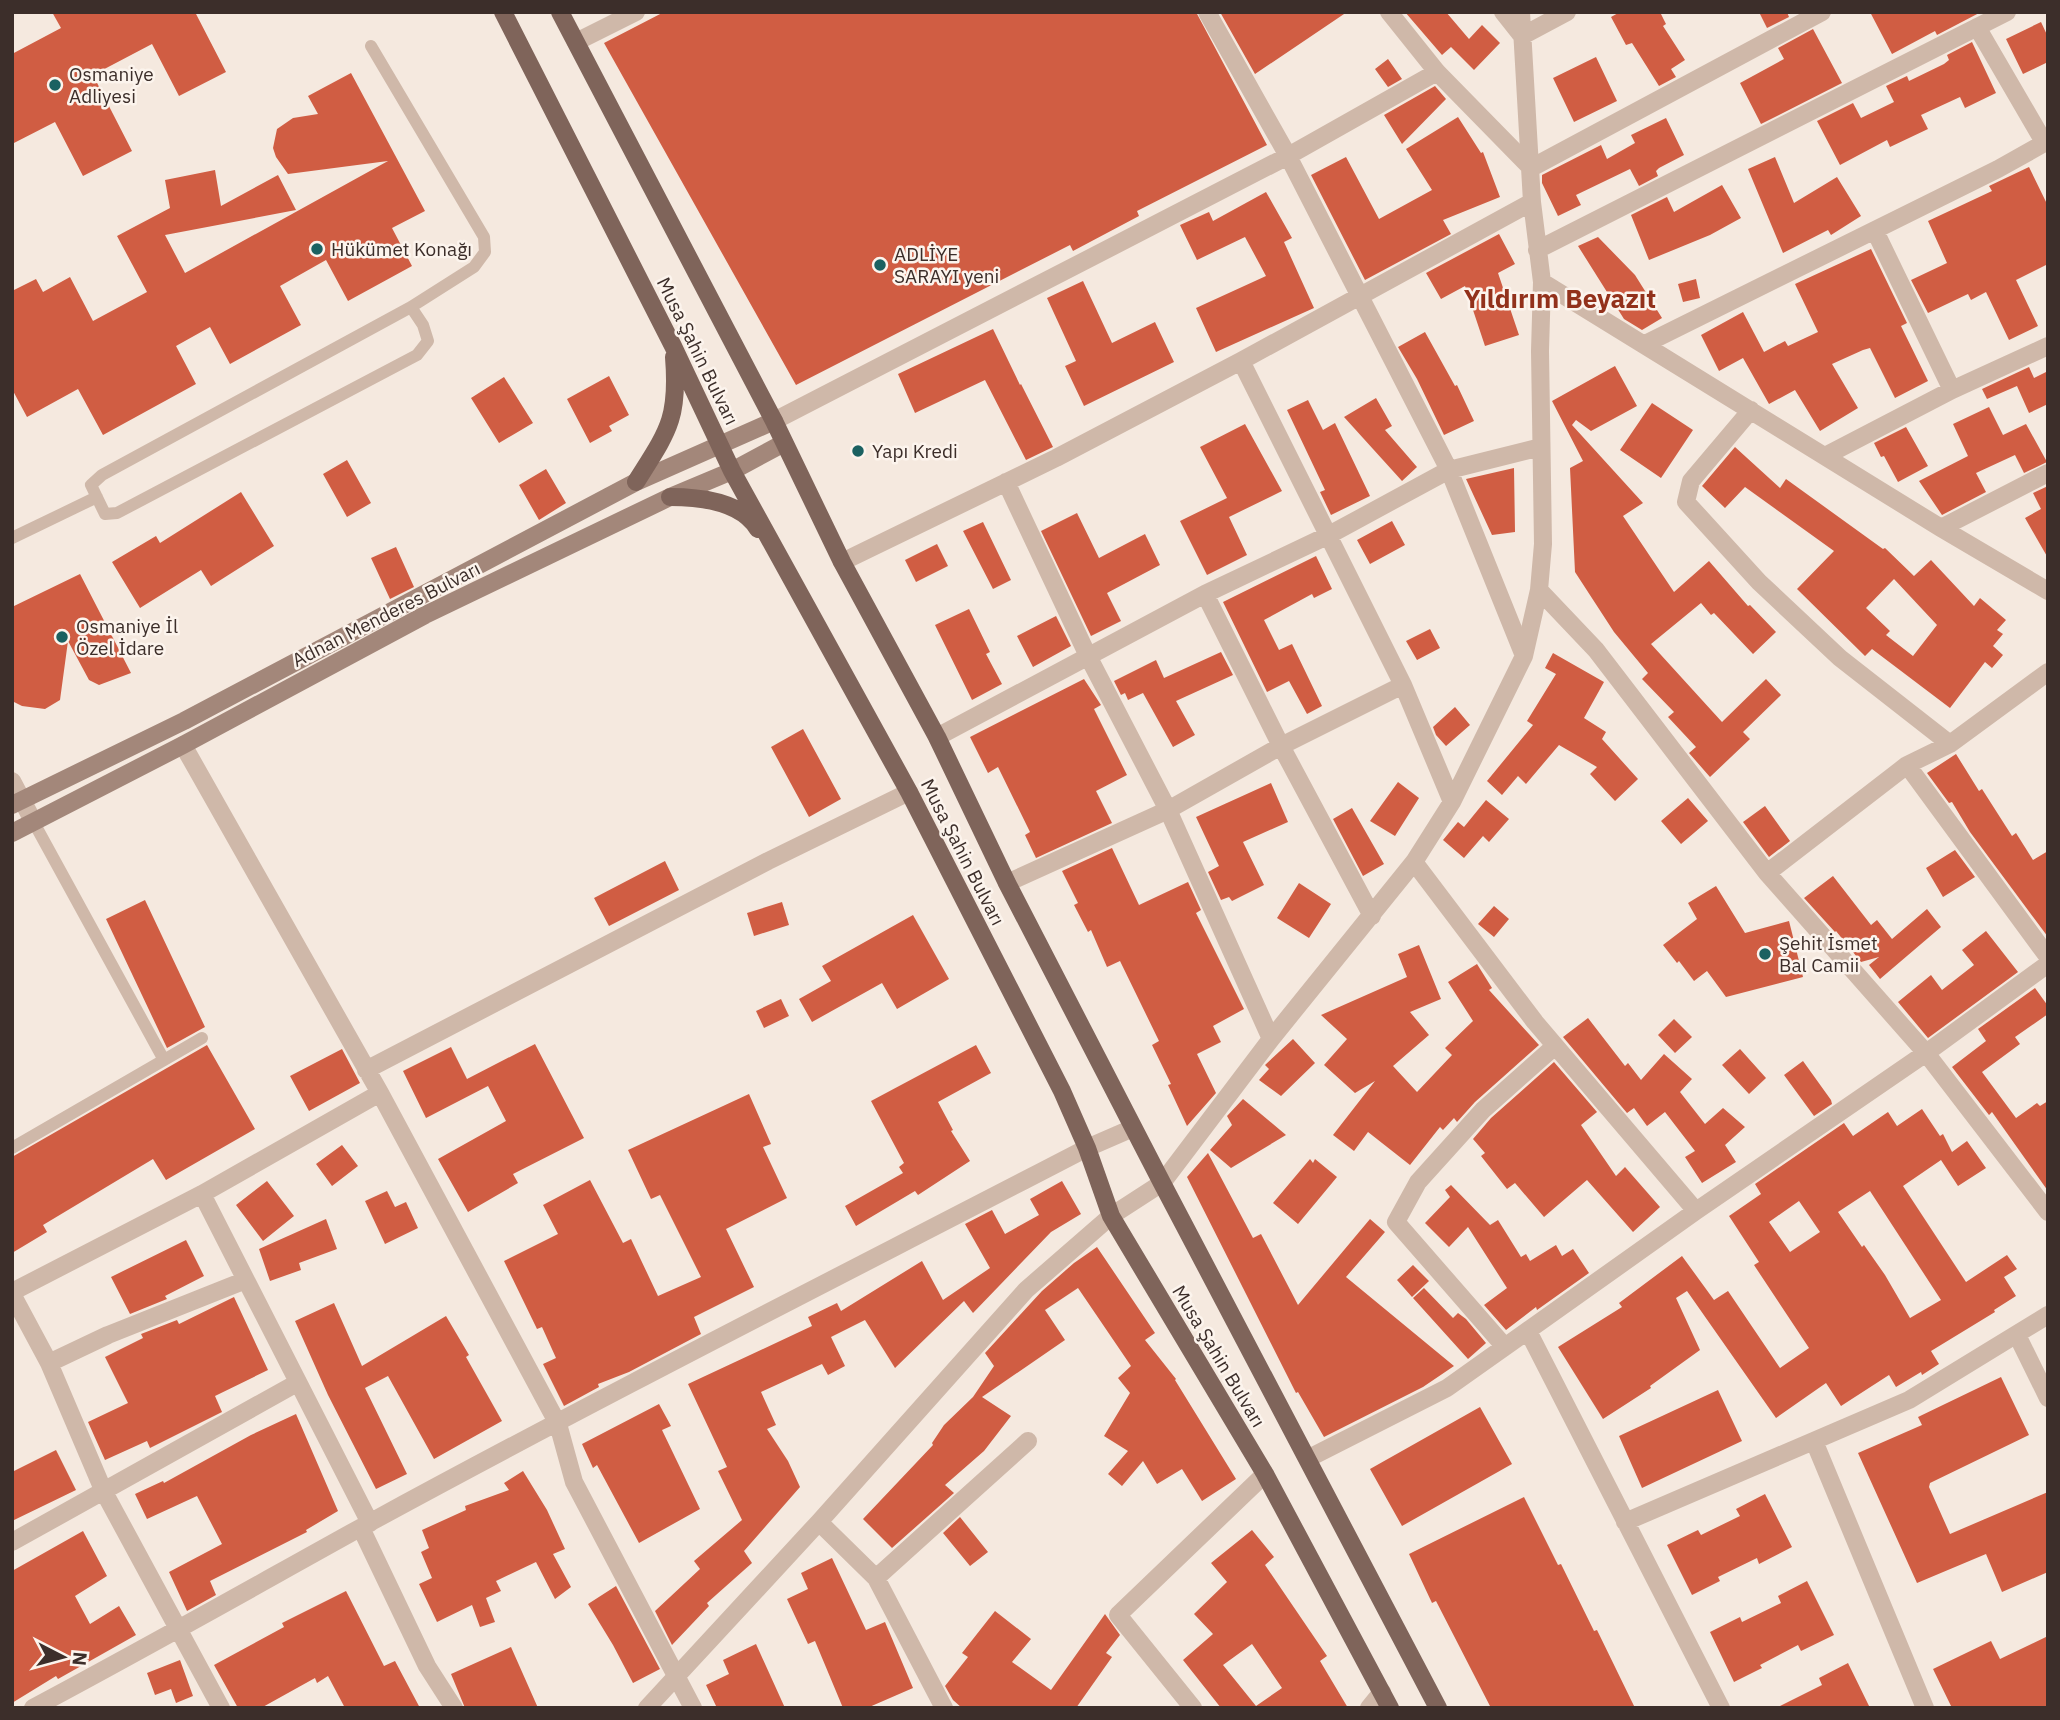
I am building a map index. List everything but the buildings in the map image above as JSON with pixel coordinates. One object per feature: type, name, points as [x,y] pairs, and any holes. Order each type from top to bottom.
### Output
[{"type":"main road","name":"Musa Şahin Bulvarı","points":[[503,12],[673,346],[733,471],[909,792],[1062,1091],[1087,1148],[1111,1216],[1265,1474],[1386,1700]]},
{"type":"main road","name":"Musa Şahin Bulvarı","points":[[560,12],[774,421],[842,562],[937,737],[1007,883],[1161,1183],[1309,1458],[1438,1708]]},
{"type":"main road","points":[[636,482],[668,429],[674,408],[676,385],[673,346]]},
{"type":"main road","name":"Adnan Menderes Bulvarı","points":[[17,802],[184,721],[636,482],[774,421]]},
{"type":"main road","name":"Adnan Menderes Bulvarı","points":[[12,833],[425,615],[670,497],[733,471],[784,443]]},
{"type":"main road","points":[[670,497],[694,497],[732,507],[756,525],[862,725],[909,792]]},
{"type":"street","points":[[576,42],[636,12]]},
{"type":"street","points":[[1207,12],[1288,156],[1448,470],[1524,656]]},
{"type":"street","points":[[1389,12],[1437,72],[1530,162]]},
{"type":"street","points":[[1398,12],[1530,162]]},
{"type":"street","points":[[1503,12],[1522,36]]},
{"type":"street","points":[[647,1708],[819,1522],[1026,1290],[1111,1216],[1161,1183],[1414,862],[1452,802],[1524,656],[1539,590],[1543,544],[1542,282],[1532,202],[1521,12]]},
{"type":"street","points":[[1522,36],[1567,12]]},
{"type":"street","points":[[1530,162],[1822,12]]},
{"type":"street","points":[[1537,250],[2007,12]]},
{"type":"street","points":[[1645,344],[1998,169],[2046,141],[1977,27]]},
{"type":"street","points":[[774,421],[1288,156],[1437,72]]},
{"type":"street","points":[[842,562],[1056,458],[1532,202]]},
{"type":"street","points":[[1875,231],[1952,390]]},
{"type":"street","points":[[1542,282],[2048,591]]},
{"type":"street","points":[[1825,456],[1952,390],[2048,345]]},
{"type":"street","points":[[1241,360],[1403,685],[1452,802]]},
{"type":"street","points":[[1751,410],[1691,481],[1686,502],[1759,582],[1840,657],[1950,744]]},
{"type":"street","points":[[937,737],[1205,594],[1329,534],[1448,470],[1541,447]]},
{"type":"street","points":[[1941,528],[2048,473]]},
{"type":"street","points":[[1006,482],[1088,656],[1168,810],[1272,1039]]},
{"type":"street","points":[[1539,590],[1596,650],[1767,873],[1926,1053],[2048,1212]]},
{"type":"street","points":[[1205,594],[1281,746],[1372,916]]},
{"type":"street","points":[[1767,873],[1908,765],[1950,744],[2048,672]]},
{"type":"street","points":[[1007,883],[1168,810],[1281,746],[1403,685]]},
{"type":"street","points":[[183,745],[380,1093],[558,1424],[573,1482],[693,1708]]},
{"type":"street","points":[[1908,765],[2048,957]]},
{"type":"street","points":[[12,781],[17,802],[33,821]]},
{"type":"street","points":[[366,1070],[768,861],[909,792]]},
{"type":"street","points":[[1414,862],[1555,1046],[1696,1211]]},
{"type":"street","points":[[1309,1458],[1447,1388],[1696,1211],[1926,1053],[2048,964]]},
{"type":"street","points":[[1505,1347],[1396,1222],[1418,1182],[1483,1110],[1555,1046]]},
{"type":"street","points":[[221,1708],[104,1492],[49,1363],[12,1293],[202,1194],[380,1093]]},
{"type":"street","points":[[33,1708],[365,1525],[1087,1148],[1133,1128]]},
{"type":"street","points":[[202,1194],[298,1383],[427,1666],[454,1708]]},
{"type":"street","points":[[49,1363],[108,1335],[246,1280]]},
{"type":"street","points":[[1626,1522],[1909,1399],[2048,1315]]},
{"type":"street","points":[[1528,1331],[1721,1708]]},
{"type":"street","points":[[2017,1335],[2048,1398]]},
{"type":"street","points":[[12,1542],[298,1383]]},
{"type":"street","points":[[876,1578],[1028,1441]]},
{"type":"street","points":[[1814,1441],[1925,1708]]},
{"type":"street","points":[[1193,1708],[1118,1615],[1265,1474]]},
{"type":"street","points":[[819,1522],[876,1578],[944,1708]]},
{"type":"street","points":[[1369,1708],[1386,1700]]},
{"type":"lane","points":[[371,46],[484,237],[485,252],[474,267],[411,307],[102,475],[91,485],[105,514],[117,513],[417,355],[428,341],[423,326],[411,307]]},
{"type":"lane","points":[[12,538],[97,497]]},
{"type":"lane","points":[[33,821],[164,1060]]},
{"type":"lane","points":[[12,1148],[202,1038]]},
{"type":"place","name":"Osmaniye Adliyesi","points":[[55,85]]},
{"type":"place","name":"Hükümet Konağı","points":[[317,249]]},
{"type":"place","name":"ADLİYE SARAYI yeni","points":[[880,265]]},
{"type":"place","name":"Yapı Kredi","points":[[858,451]]},
{"type":"place","name":"Osmaniye İl Özel İdare","points":[[62,637]]},
{"type":"place","name":"Şehit İsmet Bal Camii","points":[[1765,954]]},
{"type":"district","name":"Yıldırım Beyazıt","points":[[1560,299]]}]
